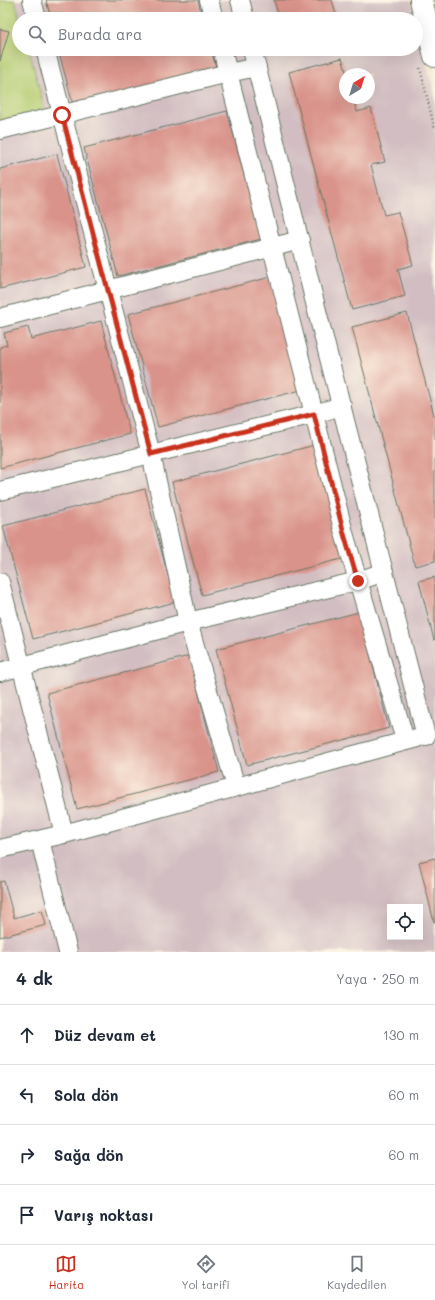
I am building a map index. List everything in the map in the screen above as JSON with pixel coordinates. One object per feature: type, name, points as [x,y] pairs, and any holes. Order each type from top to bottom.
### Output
[{"type":"street","points":[[32,0],[35,12]]},
{"type":"street","points":[[209,0],[212,12]]},
{"type":"street","points":[[240,0],[243,12]]},
{"type":"street","points":[[421,0],[422,12]]},
{"type":"street","points":[[423,20],[427,60]]},
{"type":"street","points":[[47,56],[151,454],[188,622],[236,787]]},
{"type":"street","points":[[224,56],[344,534],[405,740]]},
{"type":"street","points":[[0,849],[64,834],[405,740],[431,735],[384,572],[254,56]]},
{"type":"street","points":[[0,130],[256,67]]},
{"type":"street","points":[[0,318],[300,240]]},
{"type":"street","points":[[0,491],[342,406]]},
{"type":"street","points":[[0,672],[188,622],[358,581],[384,572]]},
{"type":"street","points":[[0,582],[64,834]]},
{"type":"street","points":[[40,840],[68,952]]},
{"type":"path","points":[[427,60],[435,130]]},
{"type":"shaded area","points":[[0,0],[411,0],[414,12],[12,12],[12,56],[423,56],[423,49],[435,97],[435,952],[0,952]]},
{"type":"green space","points":[[0,0],[15,0],[18,12],[12,12],[12,56],[31,56],[45,111],[0,122]]},
{"type":"building","points":[[46,0],[198,0],[201,12],[49,12]]},
{"type":"building","points":[[274,0],[332,0],[335,12],[277,12]]},
{"type":"building","points":[[0,29],[9,31],[0,61]]},
{"type":"building","points":[[60,56],[213,56],[217,71],[74,108]]},
{"type":"building","points":[[342,58],[345,68],[339,68],[339,104],[355,104],[357,112],[371,108],[385,162],[371,165],[384,215],[398,212],[413,265],[398,269],[405,296],[352,310],[289,72]]},
{"type":"building","points":[[227,111],[261,239],[118,276],[84,148]]},
{"type":"building","points":[[57,154],[86,267],[0,289],[0,169]]},
{"type":"building","points":[[271,277],[301,390],[158,427],[128,314]]},
{"type":"building","points":[[407,313],[435,419],[435,561],[415,566],[352,327]]},
{"type":"building","points":[[101,321],[130,434],[0,468],[0,347],[7,345],[4,333],[28,327],[31,339]]},
{"type":"building","points":[[315,445],[345,558],[202,595],[172,482]]},
{"type":"building","points":[[145,489],[175,602],[33,639],[3,526]]},
{"type":"building","points":[[435,577],[435,640],[434,640],[419,581]]},
{"type":"building","points":[[359,612],[389,728],[247,765],[216,649]]},
{"type":"building","points":[[189,656],[219,772],[77,809],[47,693]]},
{"type":"building","points":[[435,858],[435,922],[434,922],[419,862]]},
{"type":"building","points":[[4,881],[14,918],[42,910],[46,925],[0,937],[0,882]]},
{"type":"route","points":[[62,115],[151,454],[314,414],[344,534],[358,581]]}]
